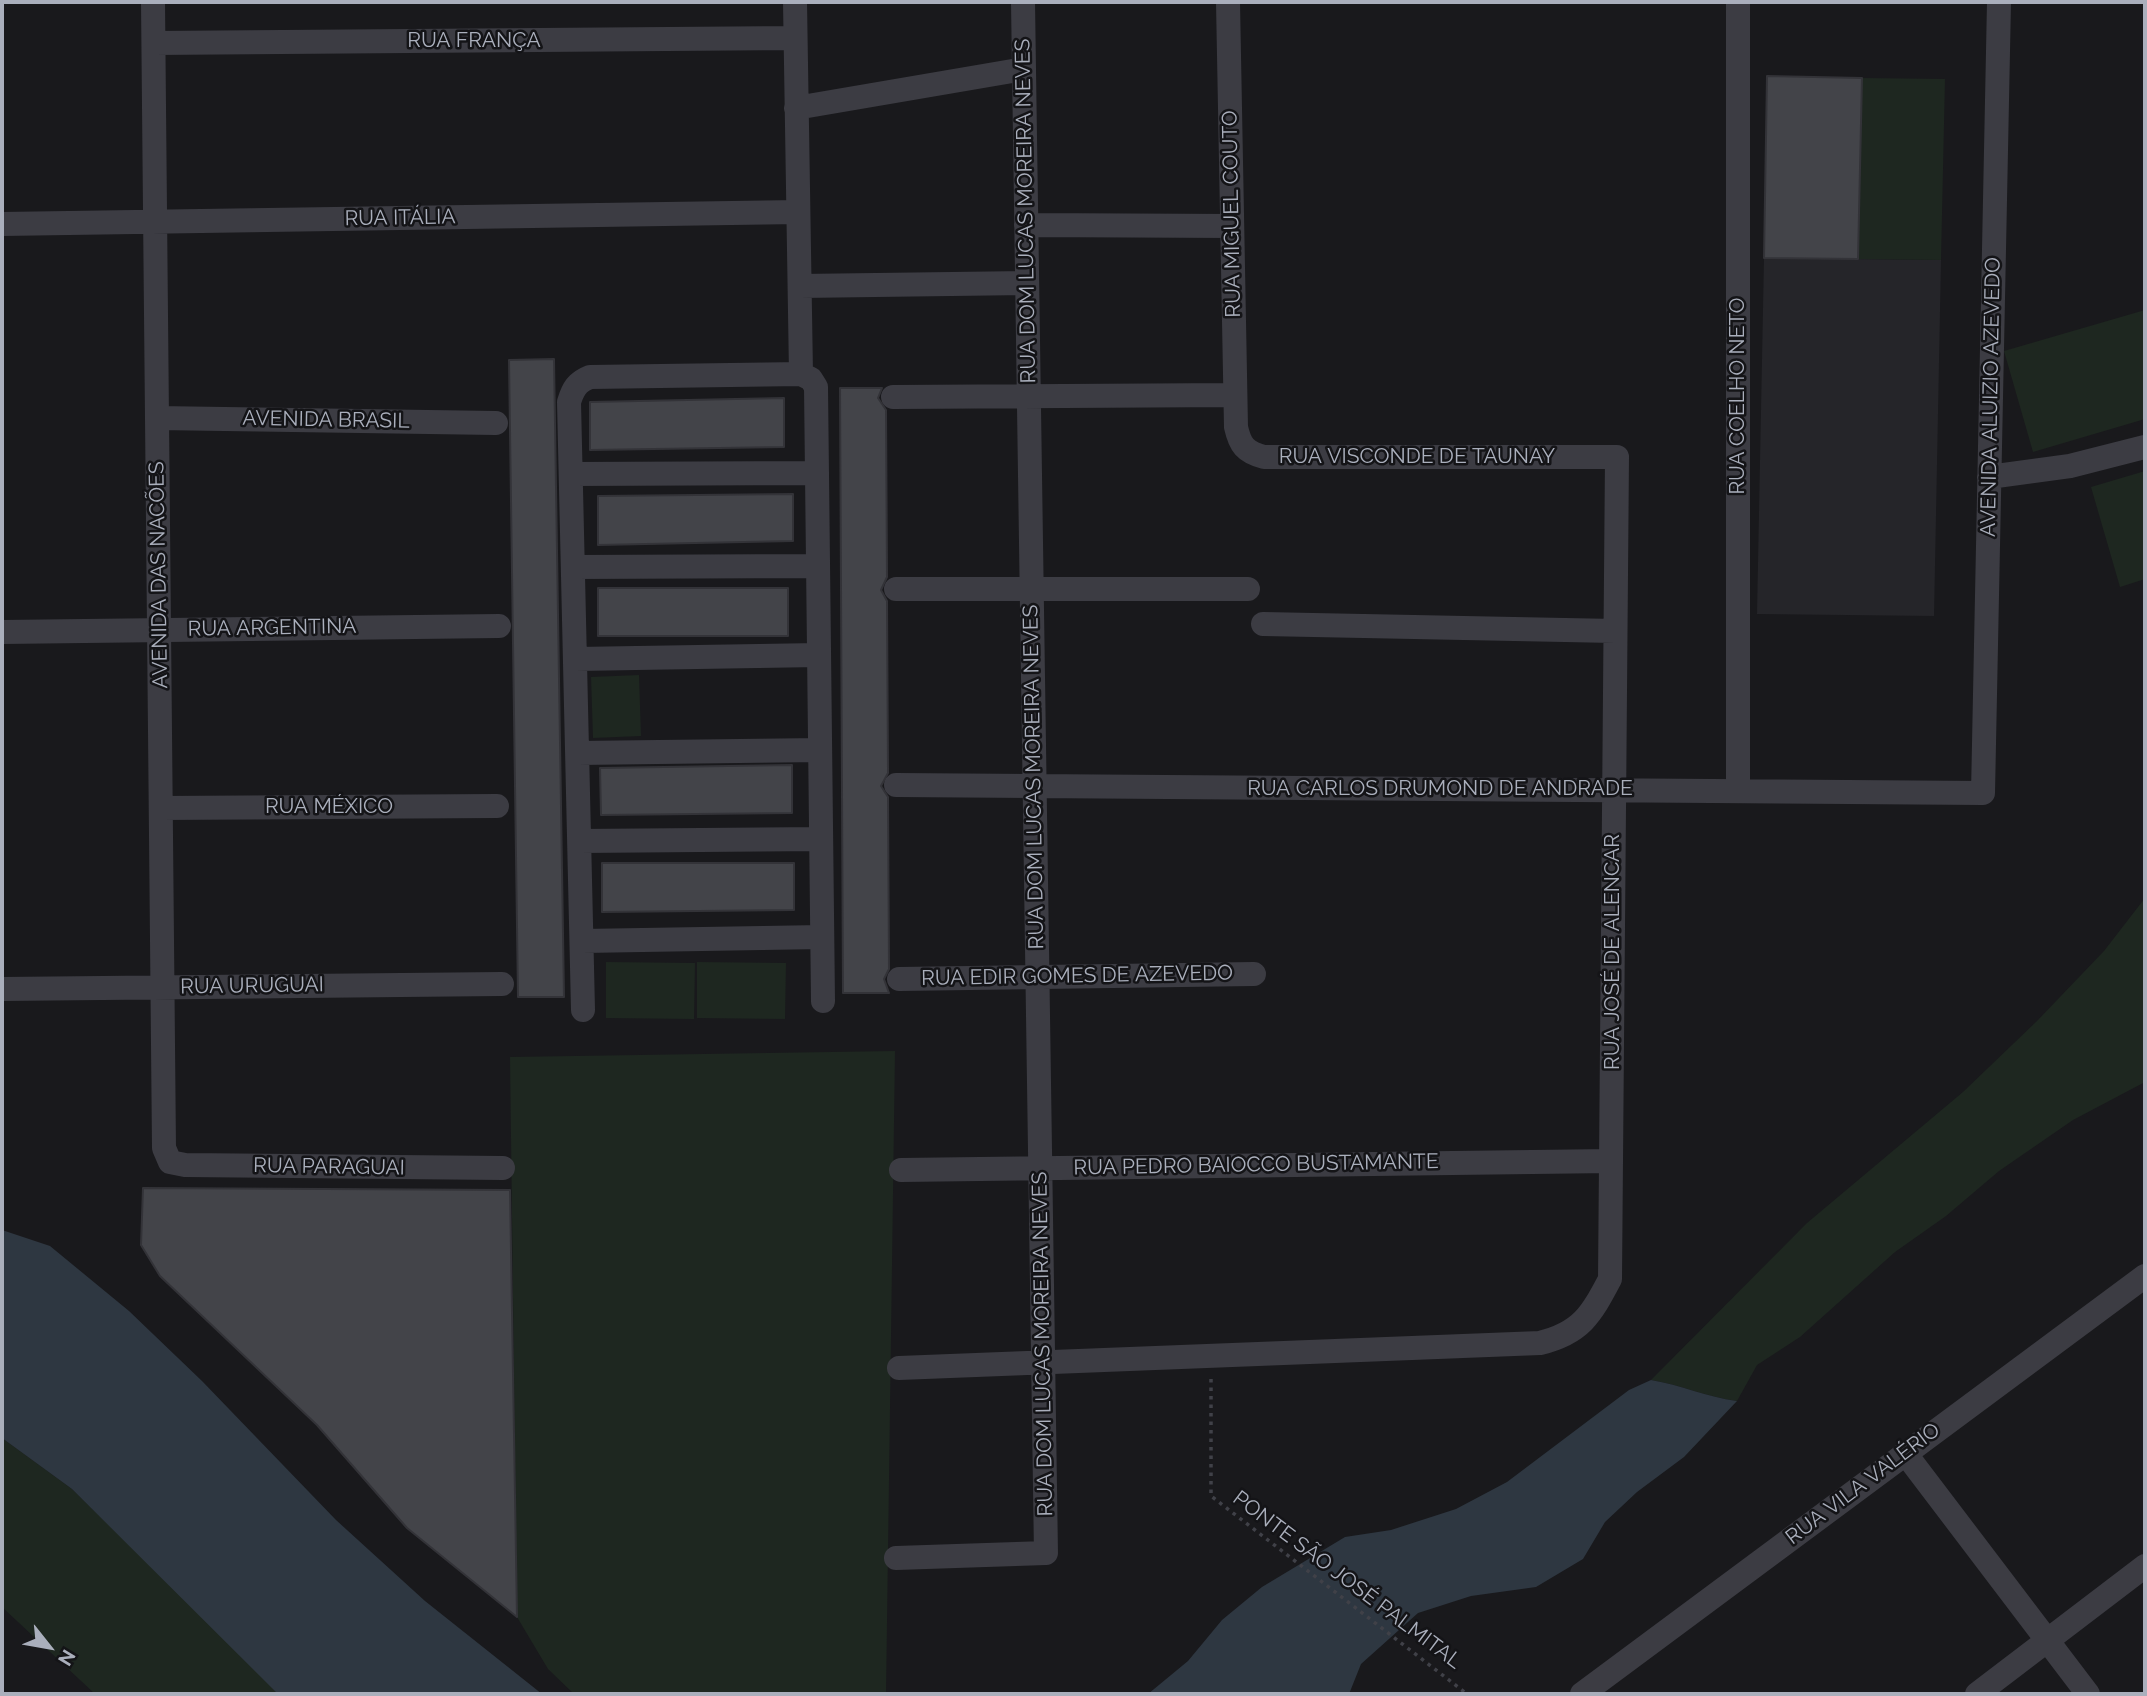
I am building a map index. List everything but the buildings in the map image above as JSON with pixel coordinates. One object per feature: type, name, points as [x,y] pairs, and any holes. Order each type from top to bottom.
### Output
[{"type":"street","name":"AVENIDA DAS NACÕES","points":[[153,2],[164,1147]]},
{"type":"street","points":[[795,2],[801,374]]},
{"type":"street","name":"RUA DOM LUCAS MOREIRA NEVES","points":[[896,1558],[1046,1553],[1023,2]]},
{"type":"street","name":"RUA MIGUEL COUTO","points":[[1228,2],[1236,427]]},
{"type":"street","name":"RUA COELHO NETO","points":[[1738,2],[1738,791]]},
{"type":"street","name":"AVENIDA ALUIZIO AZEVEDO","points":[[1983,793],[1999,2]]},
{"type":"street","name":"RUA FRANÇA","points":[[153,43],[795,38]]},
{"type":"street","points":[[796,108],[1024,69]]},
{"type":"street","name":"RUA ITÁLIA","points":[[2,224],[798,212]]},
{"type":"street","points":[[1026,225],[1232,226]]},
{"type":"street","points":[[800,286],[1027,283]]},
{"type":"street","points":[[583,1010],[569,402],[572,391],[580,381],[590,377],[801,374],[811,379],[816,387],[823,1001]]},
{"type":"street","points":[[892,397],[1235,395]]},
{"type":"street","name":"AVENIDA BRASIL","points":[[157,418],[496,423]]},
{"type":"street","name":"RUA VISCONDE DE TAUNAY","points":[[1236,427],[1240,445],[1251,454],[1264,457],[1616,457]]},
{"type":"street","points":[[1989,477],[2070,466],[2145,447]]},
{"type":"street","name":"RUA JOSÉ DE ALENCAR","points":[[1210,1356],[1540,1343],[1560,1338],[1580,1326],[1595,1307],[1610,1279],[1616,457]]},
{"type":"street","points":[[571,474],[817,473]]},
{"type":"street","points":[[573,567],[818,566]]},
{"type":"street","points":[[895,589],[1248,589]]},
{"type":"street","points":[[1263,624],[1615,631]]},
{"type":"street","name":"RUA ARGENTINA","points":[[2,632],[499,625]]},
{"type":"street","points":[[576,659],[819,655]]},
{"type":"street","points":[[578,754],[820,750]]},
{"type":"street","name":"RUA CARLOS DRUMOND DE ANDRADE","points":[[896,785],[1983,793]]},
{"type":"street","name":"RUA MÉXICO","points":[[161,808],[497,806]]},
{"type":"street","points":[[580,841],[821,839]]},
{"type":"street","points":[[583,941],[822,937]]},
{"type":"street","name":"RUA EDIR GOMES DE AZEVEDO","points":[[899,979],[1254,974]]},
{"type":"street","name":"RUA URUGUAI","points":[[2,989],[502,984]]},
{"type":"street","name":"RUA PARAGUAI","points":[[164,1147],[170,1162],[185,1165],[503,1168]]},
{"type":"street","name":"RUA PEDRO BAIOCCO BUSTAMANTE","points":[[901,1171],[1611,1160]]},
{"type":"street","name":"RUA VILA VALÉRIO","points":[[1582,1694],[2145,1276]]},
{"type":"street","points":[[899,1368],[1210,1356]]},
{"type":"street","points":[[1905,1453],[2088,1694]]},
{"type":"street","points":[[1977,1694],[2145,1566]]},
{"type":"path","name":"PONTE SÃO JOSÉ PALMITAL","points":[[1210,1356],[1211,1496],[1464,1689],[1467,1694]]},
{"type":"shaded area","points":[[1862,78],[1945,79],[1941,260],[1858,259]]},
{"type":"shaded area","points":[[1764,258],[1941,260],[1934,616],[1757,614]]},
{"type":"shaded area","points":[[2145,310],[2145,419],[2033,452],[2004,351]]},
{"type":"shaded area","points":[[2145,471],[2145,579],[2120,587],[2091,487]]},
{"type":"shaded area","points":[[639,675],[641,736],[593,738],[591,677]]},
{"type":"shaded area","points":[[2145,898],[2145,1082],[2073,1120],[1999,1171],[1946,1216],[1895,1252],[1800,1337],[1757,1365],[1737,1401],[1651,1380],[1807,1223],[1963,1092],[2037,1021],[2104,951]]},
{"type":"shaded area","points":[[606,962],[695,963],[694,1019],[606,1018]]},
{"type":"shaded area","points":[[697,962],[786,963],[785,1019],[697,1018]]},
{"type":"shaded area","points":[[895,1051],[886,1694],[574,1694],[548,1669],[517,1617],[510,1057]]},
{"type":"shaded area","points":[[2,1230],[50,1246],[129,1311],[202,1381],[336,1520],[425,1601],[542,1694],[278,1694],[72,1489],[2,1438]]},
{"type":"shaded area","points":[[1651,1380],[1737,1401],[1684,1457],[1637,1492],[1605,1522],[1583,1559],[1536,1587],[1471,1596],[1418,1613],[1361,1664],[1349,1694],[1148,1694],[1188,1661],[1222,1620],[1262,1587],[1345,1537],[1391,1530],[1456,1509],[1507,1482],[1629,1390]]},
{"type":"shaded area","points":[[2,1438],[72,1489],[284,1694],[95,1694],[2,1607]]}]
